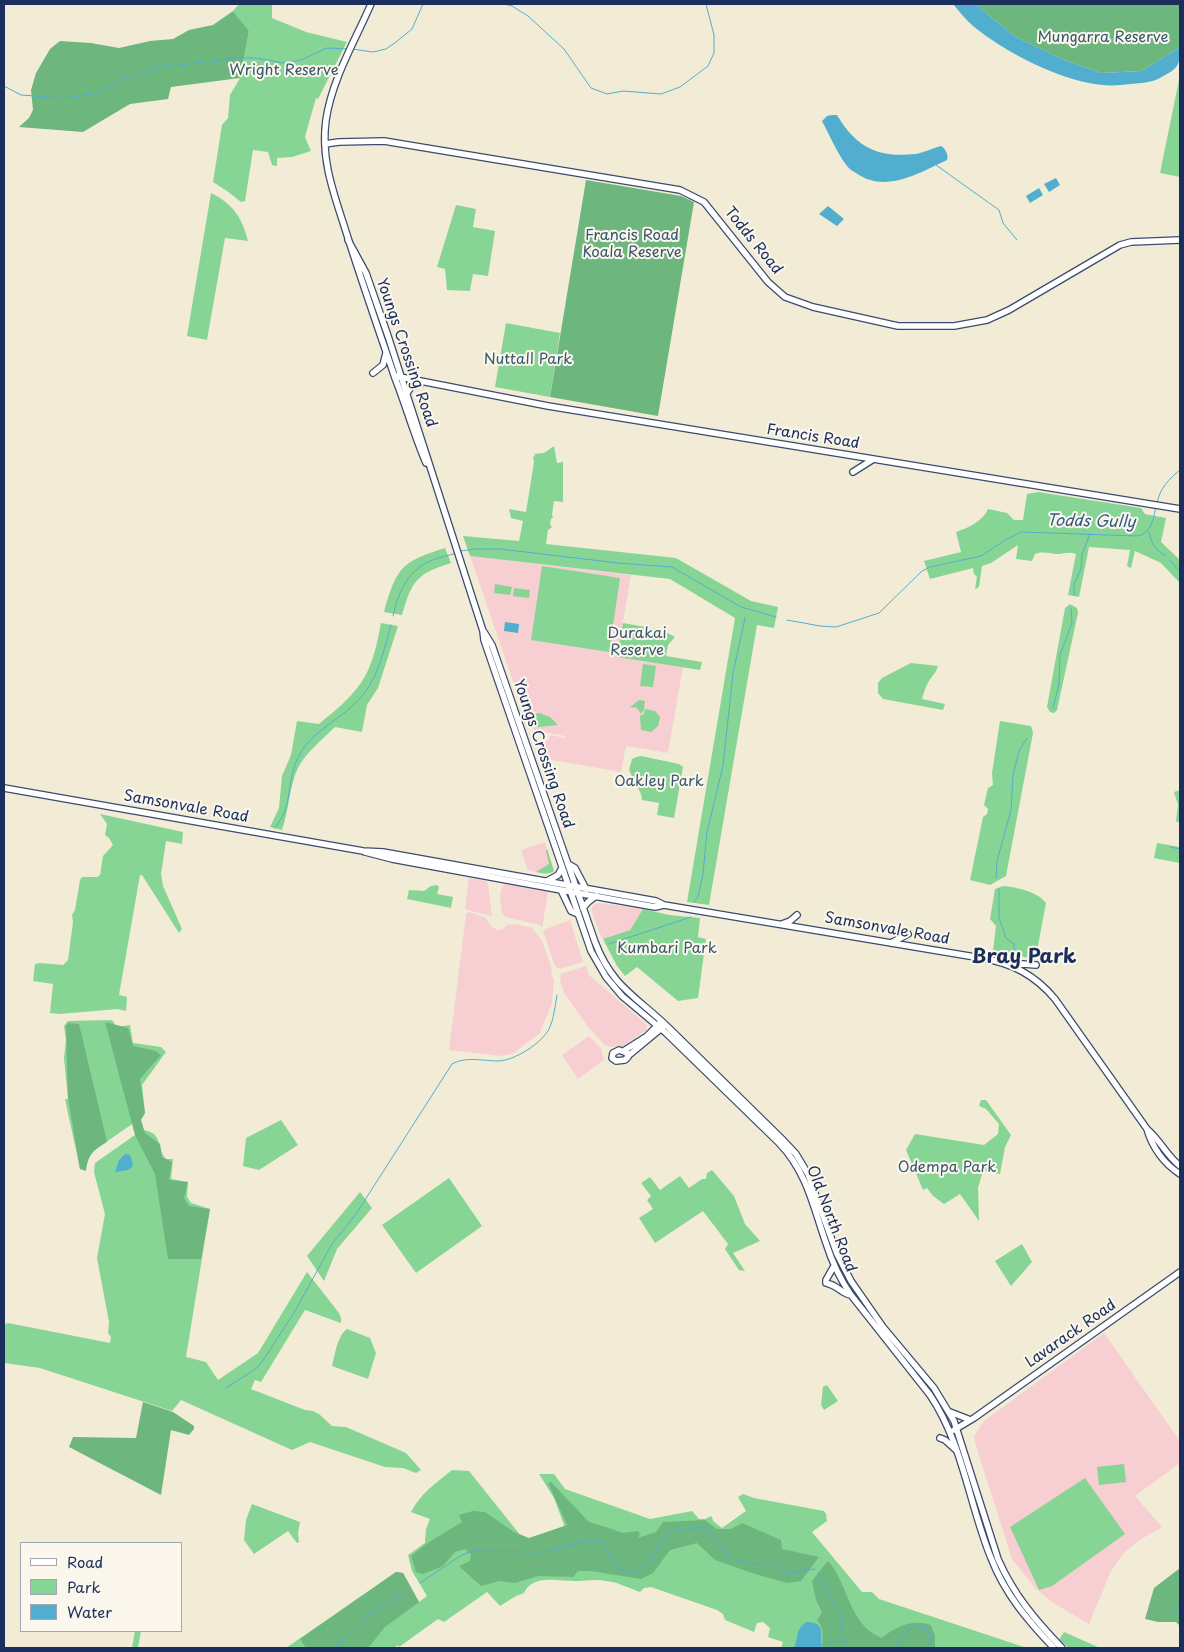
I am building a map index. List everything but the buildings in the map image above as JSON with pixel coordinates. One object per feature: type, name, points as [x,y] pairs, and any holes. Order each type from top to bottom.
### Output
[{"type":"main road","name":"Youngs Crossing Road","points":[[371,4],[331,97],[325,146],[331,186],[348,240],[399,379],[413,433],[432,476]]},
{"type":"main road","points":[[326,130],[335,142]]},
{"type":"main road","name":"Todds Road","points":[[325,146],[372,140],[384,141],[680,190],[704,202],[768,282],[786,297],[813,307],[898,326],[954,326],[987,320],[1009,310],[1120,245],[1131,242],[1180,240]]},
{"type":"main road","name":"Todds Road","points":[[325,146],[335,142],[348,143]]},
{"type":"main road","name":"Youngs Crossing Road","points":[[359,267],[386,353],[407,393],[483,631],[484,640],[569,888]]},
{"type":"main road","points":[[373,373],[384,365],[386,353]]},
{"type":"main road","name":"Francis Road","points":[[399,379],[442,387]]},
{"type":"main road","name":"Francis Road","points":[[399,379],[872,460],[1180,509]]},
{"type":"main road","points":[[407,393],[411,387],[420,384]]},
{"type":"main road","points":[[853,472],[872,460]]},
{"type":"main road","name":"Youngs Crossing Road","points":[[483,631],[492,645],[577,890]]},
{"type":"main road","name":"Samsonvale Road","points":[[4,788],[363,851],[383,852],[548,881],[596,896],[656,907],[664,905]]},
{"type":"main road","name":"Samsonvale Road","points":[[363,851],[392,859],[561,890],[569,888]]},
{"type":"main road","points":[[568,864],[575,868],[586,889]]},
{"type":"main road","points":[[548,881],[558,875],[562,868]]},
{"type":"main road","name":"Old North Road","points":[[569,888],[588,946],[606,977],[630,1004],[661,1025],[790,1156],[799,1169],[807,1185],[834,1266],[851,1295],[930,1395],[950,1431],[986,1545],[1009,1595],[1027,1619],[1054,1648]]},
{"type":"main road","name":"Samsonvale Road","points":[[577,890],[586,889],[656,901],[664,905],[992,960],[1014,966],[1042,984],[1055,999],[1147,1129],[1180,1166]]},
{"type":"main road","points":[[561,890],[571,911],[578,914]]},
{"type":"main road","name":"Old North Road","points":[[577,890],[598,951],[608,970],[631,997],[796,1154],[808,1174],[847,1274],[883,1327],[934,1388],[950,1412],[957,1427],[998,1559],[1006,1577],[1025,1607],[1040,1626],[1062,1648]]},
{"type":"main road","points":[[583,908],[596,896]]},
{"type":"main road","points":[[782,924],[797,916]]},
{"type":"main road","points":[[891,943],[908,934]]},
{"type":"main road","points":[[1014,966],[1023,964],[1036,965]]},
{"type":"main road","points":[[626,1053],[661,1025]]},
{"type":"main road","name":"Samsonvale Road","points":[[1147,1129],[1149,1137],[1161,1157],[1180,1174]]},
{"type":"main road","points":[[834,1266],[826,1280],[845,1294],[851,1295]]},
{"type":"main road","name":"Lavarack Road","points":[[950,1431],[976,1416],[1180,1272]]},
{"type":"main road","points":[[950,1412],[969,1420],[961,1439]]},
{"type":"main road","points":[[940,1438],[956,1450]]},
{"type":"shaded area","points":[[470,556],[631,575],[617,657],[683,667],[668,753],[626,746],[621,772],[540,758],[537,751],[541,743],[546,742],[551,735],[565,738],[565,736],[537,731],[529,726]]},
{"type":"shaded area","points":[[545,842],[554,871],[544,874],[528,870],[521,850]]},
{"type":"shaded area","points":[[469,878],[486,881],[488,884],[492,916],[465,908]]},
{"type":"shaded area","points":[[505,884],[548,892],[542,928],[540,925],[506,917],[502,914],[500,896],[502,887]]},
{"type":"shaded area","points":[[595,904],[643,909],[630,930],[603,939],[591,909]]},
{"type":"shaded area","points":[[469,912],[485,917],[491,926],[497,930],[503,929],[507,925],[516,924],[532,928],[542,941],[552,969],[551,975],[554,979],[552,1003],[540,1033],[512,1054],[500,1056],[449,1050],[466,914]]},
{"type":"shaded area","points":[[570,920],[583,962],[559,969],[555,966],[543,931]]},
{"type":"shaded area","points":[[586,966],[589,975],[647,1025],[646,1030],[624,1046],[611,1047],[605,1045],[588,1027],[564,993],[560,980],[561,974]]},
{"type":"shaded area","points":[[589,1036],[601,1049],[604,1060],[578,1079],[562,1055]]},
{"type":"shaded area","points":[[1104,1333],[1180,1441],[1180,1463],[1135,1496],[1162,1527],[1138,1541],[1123,1554],[1111,1571],[1089,1624],[1052,1602],[1035,1588],[1012,1559],[974,1436],[984,1421]]},
{"type":"green space","name":"Wright Reserve","points":[[239,4],[272,4],[272,18],[306,32],[347,42],[318,99],[316,98],[305,137],[311,151],[292,157],[277,158],[277,166],[272,165],[268,152],[253,150],[245,201],[241,202],[213,182],[222,125],[228,118],[230,95],[240,78],[249,31],[233,11]]},
{"type":"green space","name":"Mungarra Reserve","points":[[975,4],[1180,4],[1180,47],[1142,71],[1101,73],[1064,60],[1014,36]]},
{"type":"green space","points":[[233,11],[249,31],[240,78],[171,87],[168,99],[130,104],[83,132],[19,127],[29,118],[33,110],[31,90],[36,73],[50,49],[60,41],[91,43],[119,48],[150,41],[173,39],[189,30],[213,25]]},
{"type":"green space","points":[[1180,79],[1180,177],[1160,173]]},
{"type":"green space","name":"Francis Road Koala Reserve","points":[[586,180],[681,196],[694,202],[658,416],[550,397]]},
{"type":"green space","points":[[211,193],[219,197],[236,212],[248,241],[225,238],[207,340],[187,336]]},
{"type":"green space","points":[[456,205],[476,209],[473,227],[495,231],[488,276],[473,274],[470,291],[447,290],[445,269],[437,267]]},
{"type":"green space","name":"Nuttall Park","points":[[506,323],[560,333],[550,397],[495,387]]},
{"type":"green space","points":[[554,446],[557,463],[563,462],[563,502],[554,501],[553,517],[550,524],[552,527],[548,530],[546,544],[676,558],[751,601],[778,607],[774,628],[757,625],[709,905],[687,902],[735,618],[670,579],[470,556],[463,536],[519,541],[523,521],[511,518],[509,509],[526,512],[534,454],[544,453]]},
{"type":"green space","points":[[1038,492],[1141,508],[1145,514],[1166,518],[1161,542],[1180,560],[1180,583],[1161,563],[1135,551],[1131,568],[1127,566],[1130,550],[1089,547],[1079,597],[1068,595],[1076,554],[1046,552],[1035,554],[1032,561],[1016,559],[1018,545],[991,563],[982,566],[979,587],[975,589],[977,577],[974,574],[973,568],[930,579],[924,561],[961,552],[956,532],[979,520],[988,509],[1007,513],[1014,520],[1023,520],[1027,494]]},
{"type":"green space","points":[[445,548],[451,563],[430,571],[417,580],[409,594],[402,615],[384,612],[393,585],[403,568],[419,558]]},
{"type":"green space","points":[[542,566],[620,578],[609,652],[531,640]]},
{"type":"green space","points":[[495,584],[512,587],[510,595],[494,593]]},
{"type":"green space","points":[[514,588],[530,590],[529,598],[513,596]]},
{"type":"green space","points":[[1070,604],[1077,608],[1078,613],[1057,710],[1054,713],[1050,712],[1047,707],[1065,608]]},
{"type":"green space","points":[[381,623],[398,626],[378,688],[367,705],[362,732],[335,727],[315,746],[301,762],[295,775],[282,830],[270,827],[279,808],[282,776],[291,755],[297,721],[319,724],[354,692],[368,670]]},
{"type":"green space","name":"Durakai Reserve","points":[[623,623],[662,630],[675,637],[668,645],[666,656],[702,662],[700,670],[617,657]]},
{"type":"green space","points":[[911,663],[938,666],[926,686],[922,699],[945,704],[943,710],[883,699],[878,693],[878,683],[882,678]]},
{"type":"green space","points":[[643,664],[656,666],[653,687],[640,686]]},
{"type":"green space","points":[[639,700],[645,701],[644,710],[641,714],[637,708],[630,707]]},
{"type":"green space","points":[[645,709],[655,711],[660,717],[658,726],[651,732],[641,730],[640,716],[644,714]]},
{"type":"green space","points":[[539,713],[550,717],[558,725],[538,727],[530,724],[527,717]]},
{"type":"green space","points":[[1000,721],[1031,726],[1033,733],[1006,876],[990,885],[970,880],[983,817],[987,814],[988,809],[984,805],[988,788],[993,785],[992,773]]},
{"type":"green space","name":"Oakley Park","points":[[641,756],[679,764],[683,767],[674,818],[657,815],[659,803],[642,800],[629,770],[632,759]]},
{"type":"green space","points":[[1180,790],[1180,823],[1176,821],[1178,805],[1174,792]]},
{"type":"green space","points":[[100,814],[183,832],[182,844],[166,841],[161,874],[163,886],[182,929],[179,933],[142,875],[140,875],[119,995],[127,997],[126,1011],[118,1009],[59,1014],[50,1013],[53,984],[33,981],[35,964],[63,965],[68,960],[73,922],[72,915],[75,910],[80,880],[82,877],[97,877],[100,875],[103,856],[113,845],[105,835],[107,824]]},
{"type":"green space","points":[[1157,843],[1180,847],[1180,863],[1154,858]]},
{"type":"green space","points":[[547,849],[554,871],[548,873],[536,872],[549,864]]},
{"type":"green space","points":[[437,885],[439,887],[437,894],[453,897],[451,908],[407,899],[409,890],[424,891],[431,886]]},
{"type":"green space","points":[[1003,886],[1033,893],[1046,903],[1036,956],[1029,958],[993,951],[996,926],[990,919],[995,889]]},
{"type":"green space","name":"Kumbari Park","points":[[643,909],[669,915],[700,918],[698,937],[706,939],[698,998],[678,1001],[637,967],[625,976],[617,966],[603,939],[630,930]]},
{"type":"green space","points":[[112,1020],[117,1027],[130,1025],[133,1043],[161,1047],[166,1052],[142,1085],[145,1113],[138,1120],[93,1151],[88,1159],[85,1170],[80,1169],[65,1099],[68,1099],[64,1058],[66,1040],[64,1026],[68,1021]]},
{"type":"green space","points":[[105,1022],[128,1028],[133,1046],[156,1051],[161,1055],[140,1079],[145,1113],[141,1120],[145,1133],[160,1144],[162,1157],[172,1162],[169,1180],[188,1182],[184,1198],[189,1206],[210,1209],[201,1259],[168,1259],[155,1174],[135,1135]]},
{"type":"green space","points":[[68,1023],[79,1024],[107,1142],[92,1154],[86,1171],[80,1169],[68,1098],[66,1026]]},
{"type":"green space","name":"Odempa Park","points":[[981,1100],[986,1100],[1011,1135],[1005,1147],[1000,1174],[983,1171],[978,1188],[979,1221],[960,1194],[944,1204],[933,1196],[927,1188],[923,1190],[906,1150],[915,1134],[984,1145],[998,1134],[999,1124],[986,1109],[979,1106]]},
{"type":"green space","points":[[281,1120],[298,1145],[259,1170],[243,1166],[246,1138]]},
{"type":"green space","points":[[142,1130],[154,1134],[166,1159],[173,1159],[171,1179],[188,1182],[187,1197],[191,1203],[210,1209],[186,1357],[206,1362],[218,1380],[258,1353],[307,1272],[339,1313],[341,1323],[305,1310],[261,1382],[255,1380],[251,1389],[305,1410],[313,1411],[332,1426],[346,1427],[406,1453],[421,1470],[416,1473],[403,1468],[385,1467],[310,1442],[292,1450],[181,1400],[172,1411],[40,1368],[4,1363],[4,1325],[8,1323],[110,1343],[111,1337],[108,1333],[109,1322],[97,1258],[105,1214],[94,1172],[95,1163]]},
{"type":"green space","points":[[712,1170],[734,1196],[745,1224],[760,1241],[733,1253],[745,1271],[739,1270],[725,1249],[728,1244],[703,1211],[655,1243],[639,1218],[653,1209],[647,1200],[651,1196],[641,1183],[650,1177],[660,1190],[680,1176],[689,1188],[702,1179],[706,1179],[707,1173]]},
{"type":"green space","points":[[449,1178],[482,1226],[416,1273],[382,1225]]},
{"type":"green space","points":[[360,1192],[372,1208],[337,1249],[324,1281],[307,1256]]},
{"type":"green space","points":[[1022,1244],[1032,1262],[1011,1286],[995,1261]]},
{"type":"green space","points":[[347,1329],[370,1338],[376,1353],[368,1379],[332,1366],[341,1336]]},
{"type":"green space","points":[[827,1385],[838,1401],[824,1410],[821,1405],[823,1387]]},
{"type":"green space","points":[[143,1402],[173,1412],[194,1426],[189,1435],[171,1430],[161,1495],[69,1447],[73,1437],[136,1438]]},
{"type":"green space","points":[[1124,1464],[1126,1482],[1099,1485],[1097,1467]]},
{"type":"green space","points":[[452,1470],[469,1471],[529,1546],[567,1533],[554,1498],[539,1474],[554,1474],[565,1489],[650,1519],[692,1511],[699,1519],[711,1516],[714,1522],[722,1528],[746,1511],[738,1497],[743,1494],[754,1498],[824,1511],[827,1521],[812,1532],[862,1592],[872,1592],[879,1599],[1027,1648],[781,1648],[783,1642],[768,1637],[770,1628],[763,1622],[757,1623],[754,1632],[725,1620],[723,1614],[717,1610],[651,1587],[644,1588],[640,1592],[603,1580],[548,1580],[534,1583],[524,1593],[500,1606],[487,1592],[444,1622],[438,1619],[399,1647],[398,1645],[394,1648],[286,1648],[396,1572],[403,1573],[419,1602],[427,1596],[412,1571],[408,1555],[425,1543],[426,1529],[430,1519],[411,1512],[424,1494]]},
{"type":"green space","points":[[1085,1478],[1125,1534],[1052,1586],[1039,1590],[1010,1527]]},
{"type":"green space","points":[[551,1482],[589,1522],[622,1533],[638,1531],[640,1534],[638,1538],[656,1532],[663,1522],[705,1520],[717,1529],[731,1529],[742,1523],[781,1540],[782,1549],[819,1557],[801,1581],[787,1583],[715,1560],[697,1543],[670,1550],[653,1573],[641,1579],[591,1571],[578,1571],[573,1577],[538,1576],[515,1583],[500,1581],[481,1586],[459,1566],[470,1561],[471,1554],[465,1549],[455,1552],[443,1566],[423,1574],[416,1572],[411,1556],[426,1544],[462,1522],[459,1515],[473,1511],[485,1512],[514,1532],[529,1538],[567,1525],[548,1483]]},
{"type":"green space","points":[[252,1504],[300,1522],[299,1542],[297,1543],[288,1531],[254,1554],[244,1540],[246,1520]]},
{"type":"green space","points":[[828,1561],[841,1581],[850,1603],[862,1624],[871,1632],[882,1638],[899,1627],[911,1623],[924,1623],[931,1625],[935,1636],[935,1648],[823,1648],[822,1630],[817,1620],[822,1612],[816,1600],[812,1581]]},
{"type":"green space","points":[[1180,1568],[1180,1626],[1176,1622],[1158,1622],[1145,1619],[1154,1588]]},
{"type":"green space","points":[[396,1572],[403,1573],[419,1602],[385,1627],[368,1648],[306,1648],[300,1639]]},
{"type":"green space","points":[[135,1632],[141,1632],[138,1648],[132,1648]]},
{"type":"green space","points":[[1064,1632],[1100,1648],[1069,1648],[1059,1640]]},
{"type":"water","points":[[953,4],[975,4],[1014,36],[1064,60],[1101,73],[1142,71],[1180,47],[1178,63],[1166,75],[1145,83],[1105,85],[1075,80],[1028,61],[998,44],[973,26]]},
{"type":"water","points":[[837,115],[844,126],[860,142],[879,152],[902,155],[915,154],[941,146],[946,152],[947,160],[914,175],[890,182],[867,179],[849,168],[843,161],[822,121],[827,116]]},
{"type":"water","points":[[1056,178],[1060,185],[1049,192],[1044,184]]},
{"type":"water","points":[[1039,188],[1043,195],[1030,203],[1026,196]]},
{"type":"water","points":[[828,206],[844,219],[837,226],[819,214]]},
{"type":"water","points":[[505,622],[519,624],[518,633],[504,631]]},
{"type":"water","points":[[125,1154],[130,1155],[132,1167],[128,1170],[115,1172],[119,1160]]},
{"type":"water","points":[[807,1622],[820,1627],[822,1648],[794,1648],[799,1630]]},
{"type":"waterway","points":[[352,49],[373,52],[386,49],[412,29],[423,4]]},
{"type":"waterway","points":[[504,4],[512,6],[528,16],[564,49],[591,88],[607,94],[623,91],[661,94],[680,87],[708,66],[714,53],[714,35],[706,4]]},
{"type":"waterway","points":[[4,86],[21,95],[63,98],[93,94],[124,79],[158,68],[233,58],[256,58],[283,63],[301,60],[327,48],[348,49]]},
{"type":"waterway","points":[[936,165],[999,210],[1003,223],[1017,240]]},
{"type":"waterway","name":"Todds Gully","points":[[1157,503],[1160,493],[1166,484],[1180,470]]},
{"type":"waterway","points":[[787,620],[836,627],[879,613],[922,571],[930,567],[981,556],[1021,532],[1137,536],[1149,529],[1156,506]]},
{"type":"waterway","points":[[1149,532],[1154,546],[1166,556]]},
{"type":"waterway","points":[[1074,595],[1074,584],[1081,569],[1082,554],[1090,534]]},
{"type":"waterway","points":[[460,551],[500,549],[618,563],[672,567],[741,607],[776,617]]},
{"type":"waterway","points":[[393,616],[400,592],[413,573],[430,561],[457,553]]},
{"type":"waterway","points":[[1170,560],[1180,572]]},
{"type":"waterway","points":[[1053,708],[1059,684],[1060,655],[1072,623],[1071,608]]},
{"type":"waterway","points":[[694,902],[698,897],[703,874],[707,832],[723,766],[733,673],[745,618]]},
{"type":"waterway","points":[[275,828],[285,811],[297,759],[317,734],[359,700],[377,670],[391,625]]},
{"type":"waterway","points":[[996,878],[997,861],[1011,810],[1013,775],[1019,751],[1027,738]]},
{"type":"waterway","points":[[1170,847],[1180,849]]},
{"type":"waterway","points":[[999,889],[999,918],[1006,938],[1014,944],[1014,953]]},
{"type":"waterway","points":[[609,944],[691,917]]},
{"type":"waterway","points":[[226,1388],[257,1368],[266,1356],[295,1311],[332,1244],[356,1214],[452,1064],[463,1060],[504,1060],[527,1050],[540,1040],[549,1029],[557,995]]},
{"type":"waterway","points":[[420,1583],[462,1555],[473,1551],[545,1552],[590,1540],[598,1540],[619,1568],[628,1574],[638,1570],[651,1560],[664,1537],[671,1532],[696,1528],[703,1528],[712,1533],[725,1554],[732,1559],[752,1564],[772,1563],[790,1573],[815,1569]]},
{"type":"waterway","points":[[818,1572],[843,1622],[839,1634],[848,1648]]},
{"type":"waterway","points":[[335,1648],[373,1612],[405,1593]]},
{"type":"waterway","points":[[1180,1603],[1175,1604],[1176,1612],[1180,1616]]},
{"type":"waterway","points":[[896,1648],[903,1636],[917,1626],[922,1626],[931,1635],[931,1648]]},
{"type":"waterway","points":[[821,1645],[842,1640]]},
{"type":"district","name":"Bray Park","points":[[1024,957]]}]
